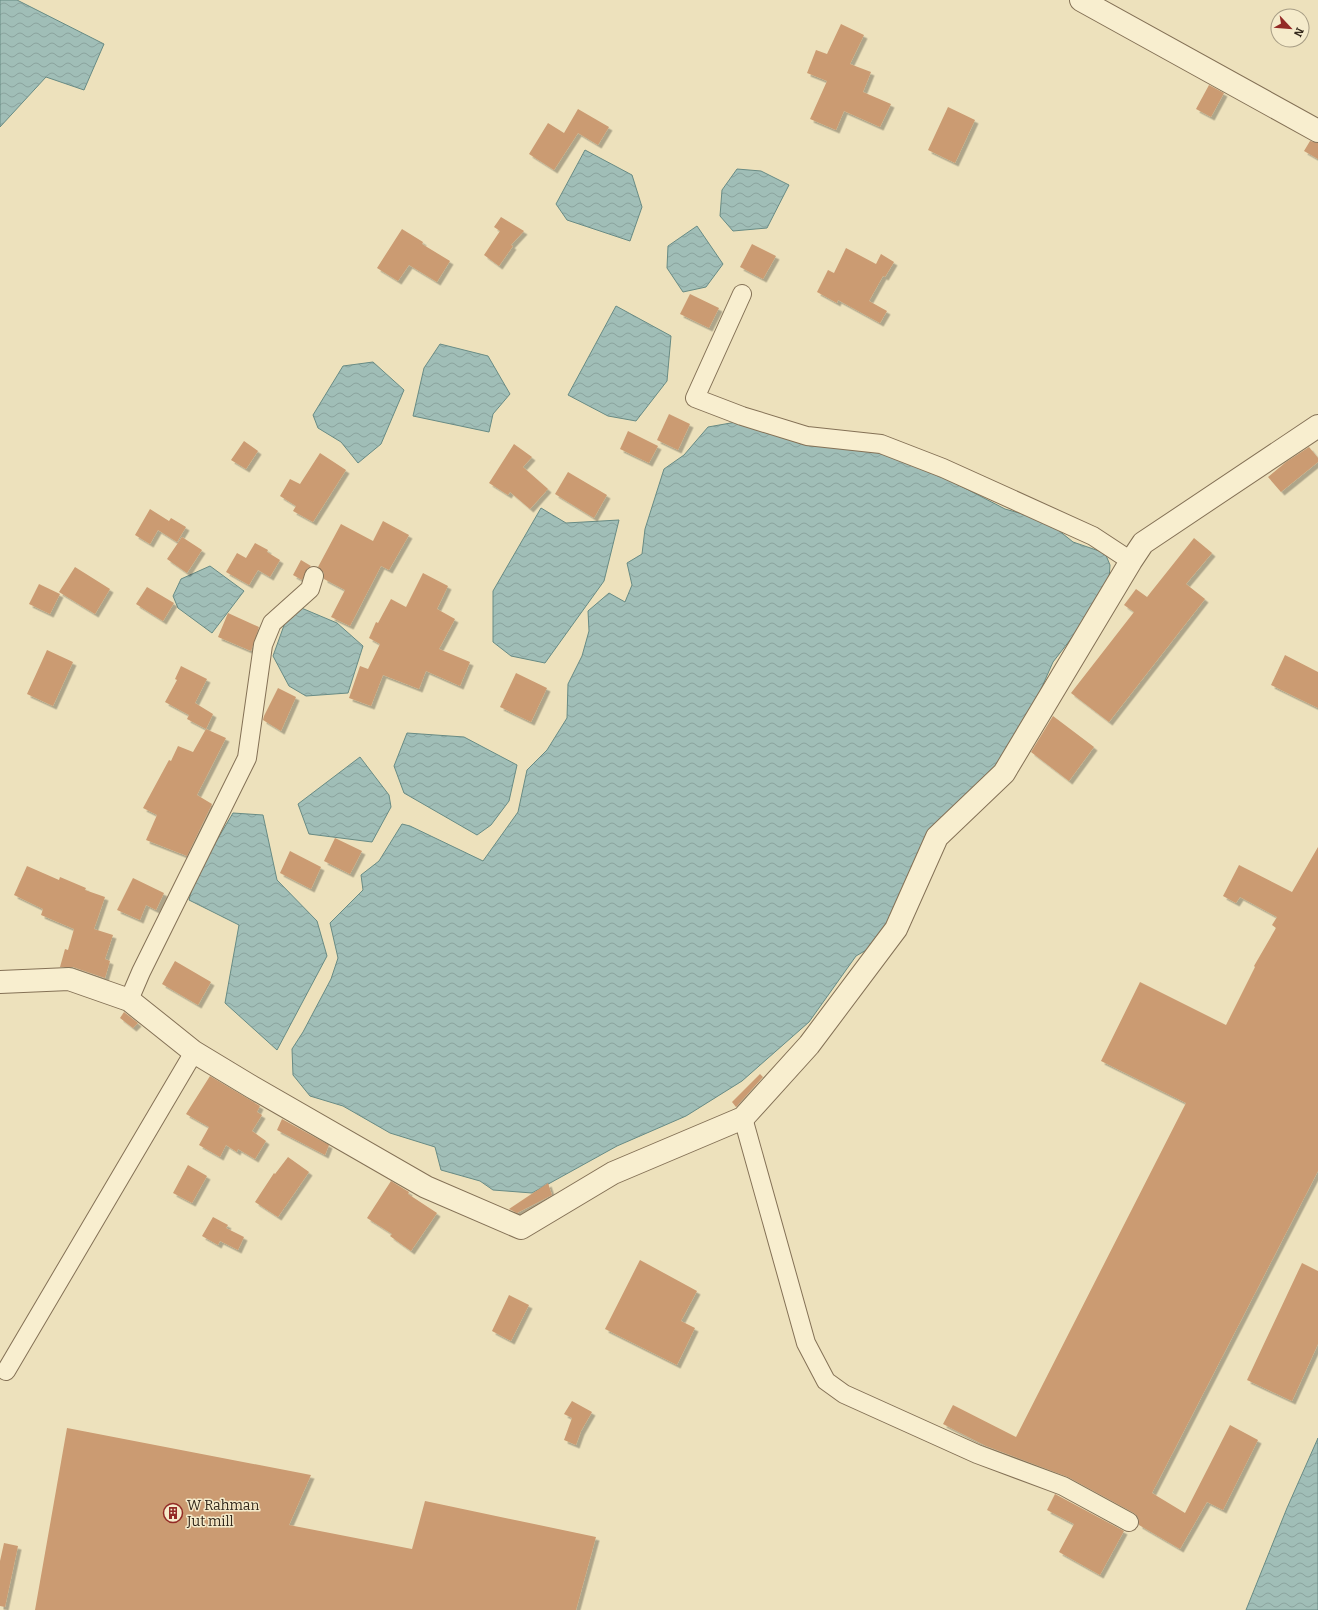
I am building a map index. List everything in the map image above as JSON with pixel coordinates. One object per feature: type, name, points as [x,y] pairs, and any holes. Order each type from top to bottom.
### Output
[{"type":"street","points":[[1081,0],[1318,131]]},
{"type":"street","points":[[742,294],[694,398],[742,416],[807,436],[881,444],[943,468],[1093,536],[1131,561]]},
{"type":"street","points":[[0,982],[69,979],[130,1000],[194,1052],[426,1187],[521,1228],[613,1173],[743,1118],[809,1045],[896,929],[937,837],[1004,773],[1131,561],[1143,544],[1318,426]]},
{"type":"street","points":[[130,1000],[141,972],[247,758],[263,645],[272,623],[310,589],[314,576]]},
{"type":"street","points":[[6,1370],[194,1052]]},
{"type":"street","points":[[743,1118],[806,1343],[826,1381],[844,1394],[977,1454],[1063,1486],[1130,1522]]},
{"type":"water","points":[[0,0],[17,0],[104,44],[84,90],[46,77],[0,127]]},
{"type":"water","points":[[585,150],[632,175],[642,207],[630,241],[567,220],[556,204]]},
{"type":"water","points":[[737,169],[761,171],[789,185],[767,228],[733,231],[720,216],[722,190]]},
{"type":"water","points":[[697,226],[723,264],[706,287],[683,292],[667,268],[668,246]]},
{"type":"water","points":[[616,306],[671,336],[667,381],[636,421],[608,416],[568,395]]},
{"type":"water","points":[[440,344],[488,356],[510,394],[493,414],[489,432],[413,416],[424,368]]},
{"type":"water","points":[[373,362],[404,390],[381,444],[358,463],[341,442],[318,428],[313,415],[343,366]]},
{"type":"water","points":[[742,421],[871,448],[932,471],[1005,509],[1047,521],[1073,542],[1105,553],[1110,565],[1109,580],[1094,609],[1053,662],[1004,773],[932,841],[899,931],[856,956],[809,1022],[742,1081],[686,1116],[617,1146],[532,1193],[493,1190],[480,1181],[441,1170],[435,1147],[390,1133],[343,1106],[310,1096],[293,1075],[292,1049],[303,1032],[331,979],[338,958],[330,923],[363,890],[361,875],[379,861],[402,824],[410,826],[483,861],[518,812],[527,770],[547,750],[567,718],[568,684],[582,656],[589,631],[588,611],[609,593],[625,602],[632,585],[627,563],[642,554],[645,529],[664,469],[684,455],[708,427]]},
{"type":"water","points":[[541,508],[566,523],[619,520],[604,581],[545,663],[511,656],[493,642],[493,591]]},
{"type":"water","points":[[210,566],[244,591],[212,633],[178,608],[173,596],[181,579]]},
{"type":"water","points":[[299,607],[337,623],[363,646],[348,693],[306,696],[289,686],[273,656],[287,617]]},
{"type":"water","points":[[407,733],[464,737],[517,765],[509,801],[491,825],[477,835],[404,793],[394,766]]},
{"type":"water","points":[[360,757],[389,795],[391,807],[372,842],[309,834],[298,804]]},
{"type":"water","points":[[233,813],[263,815],[277,880],[317,921],[327,956],[277,1050],[225,1003],[239,925],[189,900],[195,877]]},
{"type":"water","points":[[1318,1438],[1318,1610],[1246,1610],[1287,1508]]},
{"type":"building","points":[[841,24],[864,35],[850,64],[871,72],[863,92],[891,104],[880,127],[844,111],[836,130],[810,119],[827,81],[807,73],[816,50],[827,54]]},
{"type":"building","points":[[1209,85],[1224,93],[1211,117],[1196,109]]},
{"type":"building","points":[[948,107],[975,120],[955,163],[928,150]]},
{"type":"building","points":[[578,109],[609,127],[598,145],[578,133],[554,170],[529,154],[548,123],[564,133]]},
{"type":"building","points":[[1310,141],[1318,143],[1318,159],[1304,151]]},
{"type":"building","points":[[501,217],[524,231],[511,245],[513,246],[499,266],[484,255],[500,231],[494,227]]},
{"type":"building","points":[[402,229],[423,242],[422,244],[450,261],[437,282],[409,265],[398,281],[377,268]]},
{"type":"building","points":[[752,244],[776,256],[763,279],[740,267]]},
{"type":"building","points":[[846,248],[876,264],[881,254],[894,262],[885,277],[883,276],[869,301],[887,311],[880,323],[838,300],[837,303],[817,292],[828,270],[834,273]]},
{"type":"building","points":[[690,294],[719,308],[709,328],[680,314]]},
{"type":"building","points":[[669,414],[690,424],[678,450],[657,440]]},
{"type":"building","points":[[628,431],[658,446],[649,463],[620,449]]},
{"type":"building","points":[[244,441],[258,451],[246,469],[231,460]]},
{"type":"building","points":[[514,444],[532,457],[523,467],[548,489],[530,509],[510,492],[508,495],[489,483]]},
{"type":"building","points":[[1309,447],[1318,458],[1318,462],[1281,492],[1268,477],[1286,462]]},
{"type":"building","points":[[320,453],[346,470],[313,522],[293,511],[296,506],[280,496],[290,479],[300,484]]},
{"type":"building","points":[[568,472],[607,495],[594,518],[555,494]]},
{"type":"building","points":[[150,509],[169,521],[171,518],[186,527],[177,542],[158,530],[150,544],[135,535]]},
{"type":"building","points":[[383,521],[409,535],[389,570],[381,566],[350,626],[331,617],[345,590],[324,579],[324,573],[318,567],[341,524],[373,541]]},
{"type":"building","points":[[182,537],[202,550],[187,573],[167,559]]},
{"type":"building","points":[[1194,538],[1212,553],[1186,584],[1205,599],[1109,722],[1071,693],[1134,612],[1124,605],[1136,589],[1147,597]]},
{"type":"building","points":[[255,543],[268,550],[267,552],[280,560],[270,577],[258,570],[249,585],[226,572],[237,553],[246,558]]},
{"type":"building","points":[[301,560],[311,566],[307,569],[302,580],[293,575]]},
{"type":"building","points":[[75,567],[110,589],[95,614],[59,592]]},
{"type":"building","points":[[423,573],[448,586],[437,609],[455,619],[439,649],[470,662],[460,686],[426,671],[419,689],[383,675],[371,706],[349,698],[360,666],[368,669],[380,644],[369,638],[376,622],[378,623],[391,599],[406,607]]},
{"type":"building","points":[[39,584],[60,594],[50,614],[29,604]]},
{"type":"building","points":[[147,587],[174,603],[163,621],[136,604]]},
{"type":"building","points":[[228,613],[259,627],[251,651],[218,637]]},
{"type":"building","points":[[47,650],[73,662],[53,706],[27,694]]},
{"type":"building","points":[[1285,655],[1318,672],[1318,708],[1271,685]]},
{"type":"building","points":[[181,666],[207,679],[195,703],[213,714],[206,729],[187,719],[189,715],[165,702],[177,680],[175,679]]},
{"type":"building","points":[[516,673],[547,688],[531,722],[500,707]]},
{"type":"building","points":[[278,688],[296,697],[281,731],[263,720]]},
{"type":"building","points":[[1053,716],[1094,747],[1069,781],[1031,752]]},
{"type":"building","points":[[206,729],[226,738],[197,795],[212,804],[187,856],[146,840],[157,815],[143,808],[169,760],[171,761],[178,746],[193,752]]},
{"type":"building","points":[[335,838],[362,851],[350,874],[324,861]]},
{"type":"building","points":[[1318,847],[1318,1171],[1152,1493],[1185,1513],[1230,1425],[1258,1440],[1223,1510],[1207,1502],[1180,1549],[1139,1525],[1138,1517],[1134,1513],[1068,1477],[986,1446],[943,1424],[953,1405],[1016,1437],[1186,1103],[1101,1061],[1140,982],[1226,1025],[1255,967],[1254,966],[1276,928],[1272,925],[1277,917],[1240,897],[1236,903],[1223,896],[1239,865],[1292,892]]},
{"type":"building","points":[[290,851],[321,867],[311,889],[280,873]]},
{"type":"building","points":[[27,866],[59,880],[60,877],[86,888],[85,890],[105,897],[94,929],[113,935],[105,959],[110,961],[105,978],[73,967],[60,967],[65,949],[68,950],[74,929],[41,915],[43,909],[14,895]]},
{"type":"building","points":[[133,878],[164,893],[156,910],[146,905],[140,920],[117,910]]},
{"type":"building","points":[[175,961],[211,982],[198,1005],[162,984]]},
{"type":"building","points":[[124,1012],[138,1023],[133,1028],[120,1018]]},
{"type":"building","points":[[760,1074],[763,1077],[736,1107],[732,1102]]},
{"type":"building","points":[[210,1076],[260,1106],[257,1112],[262,1115],[252,1131],[266,1141],[255,1159],[238,1149],[237,1152],[226,1145],[220,1157],[199,1145],[209,1127],[186,1114]]},
{"type":"building","points":[[282,1119],[329,1145],[325,1155],[277,1130]]},
{"type":"building","points":[[288,1157],[309,1172],[278,1217],[255,1202],[274,1173],[275,1174]]},
{"type":"building","points":[[188,1165],[207,1176],[192,1203],[173,1193]]},
{"type":"building","points":[[391,1181],[409,1192],[408,1194],[437,1213],[411,1251],[390,1236],[392,1234],[367,1218]]},
{"type":"building","points":[[548,1183],[552,1195],[517,1213],[509,1209]]},
{"type":"building","points":[[213,1217],[228,1225],[226,1228],[244,1237],[238,1250],[220,1241],[218,1245],[202,1236]]},
{"type":"building","points":[[640,1260],[697,1291],[681,1321],[695,1328],[677,1365],[605,1329]]},
{"type":"building","points":[[1302,1263],[1318,1271],[1318,1344],[1292,1401],[1247,1380]]},
{"type":"building","points":[[509,1295],[529,1305],[511,1341],[492,1331]]},
{"type":"building","points":[[572,1401],[592,1412],[581,1431],[576,1445],[564,1440],[572,1418],[564,1414]]},
{"type":"building","name":"W Rahman Jut mill","points":[[67,1428],[311,1475],[289,1525],[412,1549],[425,1501],[596,1537],[576,1610],[35,1610]]},
{"type":"building","points":[[1055,1494],[1124,1531],[1100,1575],[1059,1552],[1074,1524],[1047,1510]]},
{"type":"building","points":[[4,1543],[18,1546],[5,1607],[0,1606],[0,1561]]},
{"type":"place","name":"W Rahman Jut mill","points":[[173,1513]]}]
